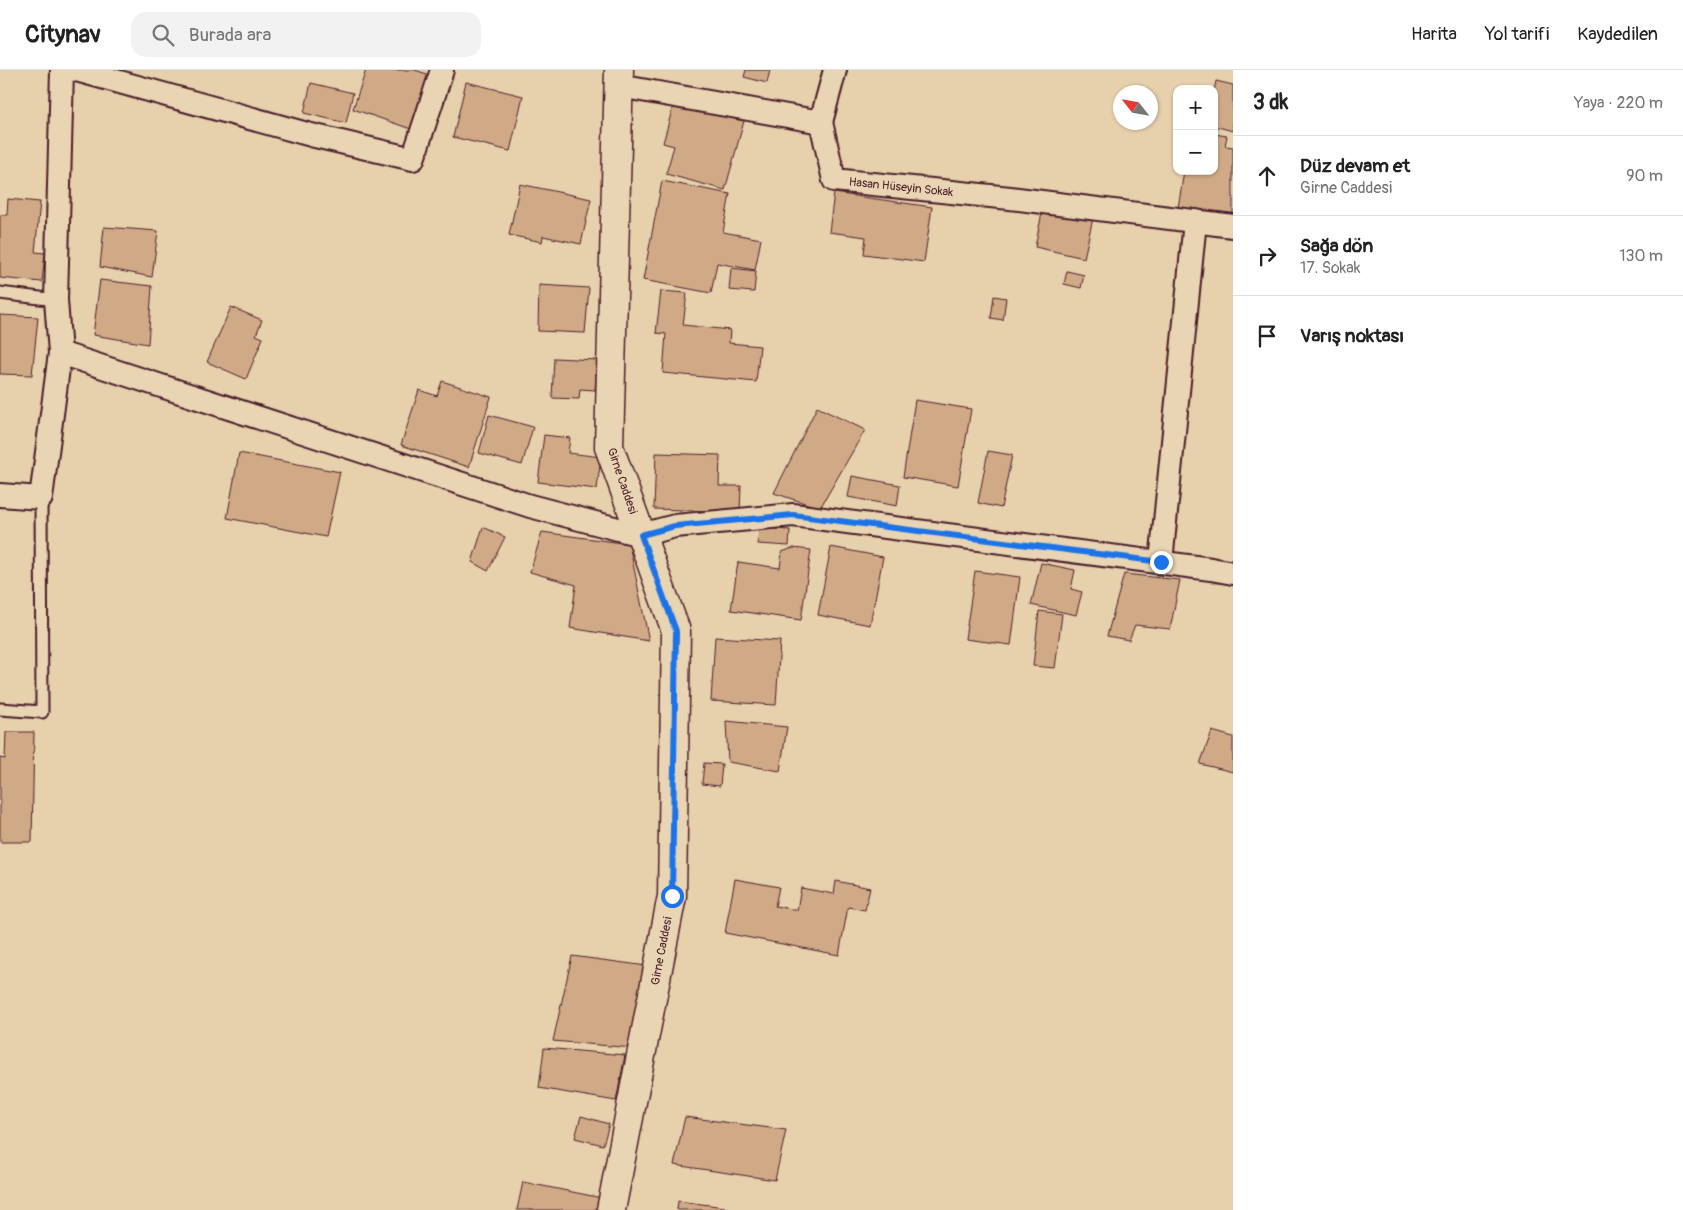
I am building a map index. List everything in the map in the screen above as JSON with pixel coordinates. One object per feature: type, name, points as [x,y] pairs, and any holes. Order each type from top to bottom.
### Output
[{"type":"street","points":[[0,496],[41,498],[60,353],[56,300],[62,70]]},
{"type":"street","points":[[76,70],[311,135],[413,159],[442,70]]},
{"type":"street","points":[[619,78],[821,122],[835,70]]},
{"type":"street","name":"Girne Caddesi","points":[[611,1210],[672,896],[676,631],[609,447],[619,78]]},
{"type":"street","name":"Hasan Hüseyin Sokak","points":[[821,122],[834,180],[1000,197],[1233,226]]},
{"type":"street","points":[[1161,562],[1195,221]]},
{"type":"street","points":[[60,353],[530,506],[641,535],[675,526],[793,515],[1233,573]]},
{"type":"lane","points":[[0,293],[56,300]]},
{"type":"lane","points":[[0,709],[42,712],[41,498]]},
{"type":"building","points":[[366,70],[415,70],[433,76],[414,130],[353,109]]},
{"type":"building","points":[[746,70],[770,70],[767,83],[744,77]]},
{"type":"building","points":[[1216,81],[1233,85],[1233,131],[1218,127],[1218,85],[1215,85]]},
{"type":"building","points":[[466,82],[523,96],[510,151],[453,137]]},
{"type":"building","points":[[311,83],[353,93],[346,123],[304,113]]},
{"type":"building","points":[[674,103],[744,121],[725,190],[666,174],[674,146],[663,143]]},
{"type":"building","points":[[1218,135],[1227,136],[1225,146],[1233,147],[1233,217],[1178,208],[1183,175],[1218,175]]},
{"type":"building","points":[[662,181],[730,194],[723,232],[761,239],[755,270],[717,263],[711,293],[643,280]]},
{"type":"building","points":[[520,184],[591,199],[581,244],[543,236],[542,242],[509,235]]},
{"type":"building","points":[[834,193],[932,207],[924,262],[864,254],[866,237],[829,232]]},
{"type":"building","points":[[8,199],[40,202],[35,252],[45,253],[42,282],[0,278],[0,215],[7,215]]},
{"type":"building","points":[[1043,208],[1093,218],[1084,258],[1035,247]]},
{"type":"building","points":[[104,227],[158,231],[152,277],[100,267]]},
{"type":"building","points":[[731,268],[756,271],[754,292],[729,290]]},
{"type":"building","points":[[1067,271],[1084,275],[1081,288],[1064,284]]},
{"type":"building","points":[[100,280],[152,286],[148,344],[93,335]]},
{"type":"building","points":[[539,285],[589,288],[585,333],[538,331]]},
{"type":"building","points":[[661,291],[687,293],[683,325],[730,330],[729,343],[760,346],[756,382],[663,373],[666,334],[656,333]]},
{"type":"building","points":[[994,296],[1006,298],[1003,320],[991,318]]},
{"type":"building","points":[[231,307],[262,320],[256,335],[263,338],[246,379],[207,362]]},
{"type":"building","points":[[0,315],[38,317],[32,375],[0,374]]},
{"type":"building","points":[[554,358],[597,360],[595,390],[580,389],[579,399],[552,398]]},
{"type":"building","points":[[442,381],[491,397],[469,467],[401,445],[419,390],[437,396]]},
{"type":"building","points":[[915,400],[971,409],[958,486],[903,477]]},
{"type":"building","points":[[817,407],[865,430],[820,508],[774,493]]},
{"type":"building","points":[[489,415],[533,427],[522,465],[479,453]]},
{"type":"building","points":[[544,435],[570,438],[568,453],[601,457],[597,489],[538,482]]},
{"type":"building","points":[[988,451],[1012,455],[1001,508],[978,503]]},
{"type":"building","points":[[239,453],[340,472],[326,537],[227,518]]},
{"type":"building","points":[[656,453],[720,455],[719,486],[741,486],[740,512],[654,509]]},
{"type":"building","points":[[852,476],[900,485],[897,506],[848,497]]},
{"type":"building","points":[[483,527],[505,537],[488,571],[472,562]]},
{"type":"building","points":[[759,528],[790,530],[789,546],[758,544]]},
{"type":"building","points":[[542,532],[629,544],[649,641],[570,628],[576,585],[530,572]]},
{"type":"building","points":[[831,547],[883,557],[870,625],[818,615]]},
{"type":"building","points":[[793,548],[811,550],[801,620],[731,610],[738,562],[780,568],[782,552]]},
{"type":"building","points":[[1041,563],[1075,570],[1071,589],[1082,592],[1076,615],[1031,605]]},
{"type":"building","points":[[975,571],[1020,577],[1011,645],[965,639]]},
{"type":"building","points":[[1124,574],[1180,580],[1170,629],[1135,625],[1129,640],[1107,636]]},
{"type":"building","points":[[1039,611],[1062,614],[1055,668],[1033,666]]},
{"type":"building","points":[[715,637],[780,641],[776,705],[711,701]]},
{"type":"building","points":[[726,721],[787,727],[780,771],[728,762]]},
{"type":"building","points":[[1212,731],[1233,737],[1233,772],[1200,764]]},
{"type":"building","points":[[6,732],[34,732],[32,842],[0,842],[0,758],[5,759]]},
{"type":"building","points":[[704,763],[722,764],[720,786],[702,784]]},
{"type":"building","points":[[735,879],[779,887],[775,906],[797,910],[801,888],[834,894],[836,881],[870,888],[865,910],[848,907],[839,955],[725,933]]},
{"type":"building","points":[[572,956],[647,966],[633,1048],[553,1041]]},
{"type":"building","points":[[544,1048],[625,1055],[616,1101],[539,1088]]},
{"type":"building","points":[[581,1116],[609,1124],[603,1145],[575,1138]]},
{"type":"building","points":[[685,1117],[786,1130],[775,1180],[674,1165]]},
{"type":"building","points":[[523,1182],[602,1198],[599,1210],[517,1210]]},
{"type":"building","points":[[678,1201],[725,1207],[725,1210],[677,1210]]},
{"type":"route","points":[[672,896],[676,631],[641,535],[675,526],[793,515],[1161,562]]}]
